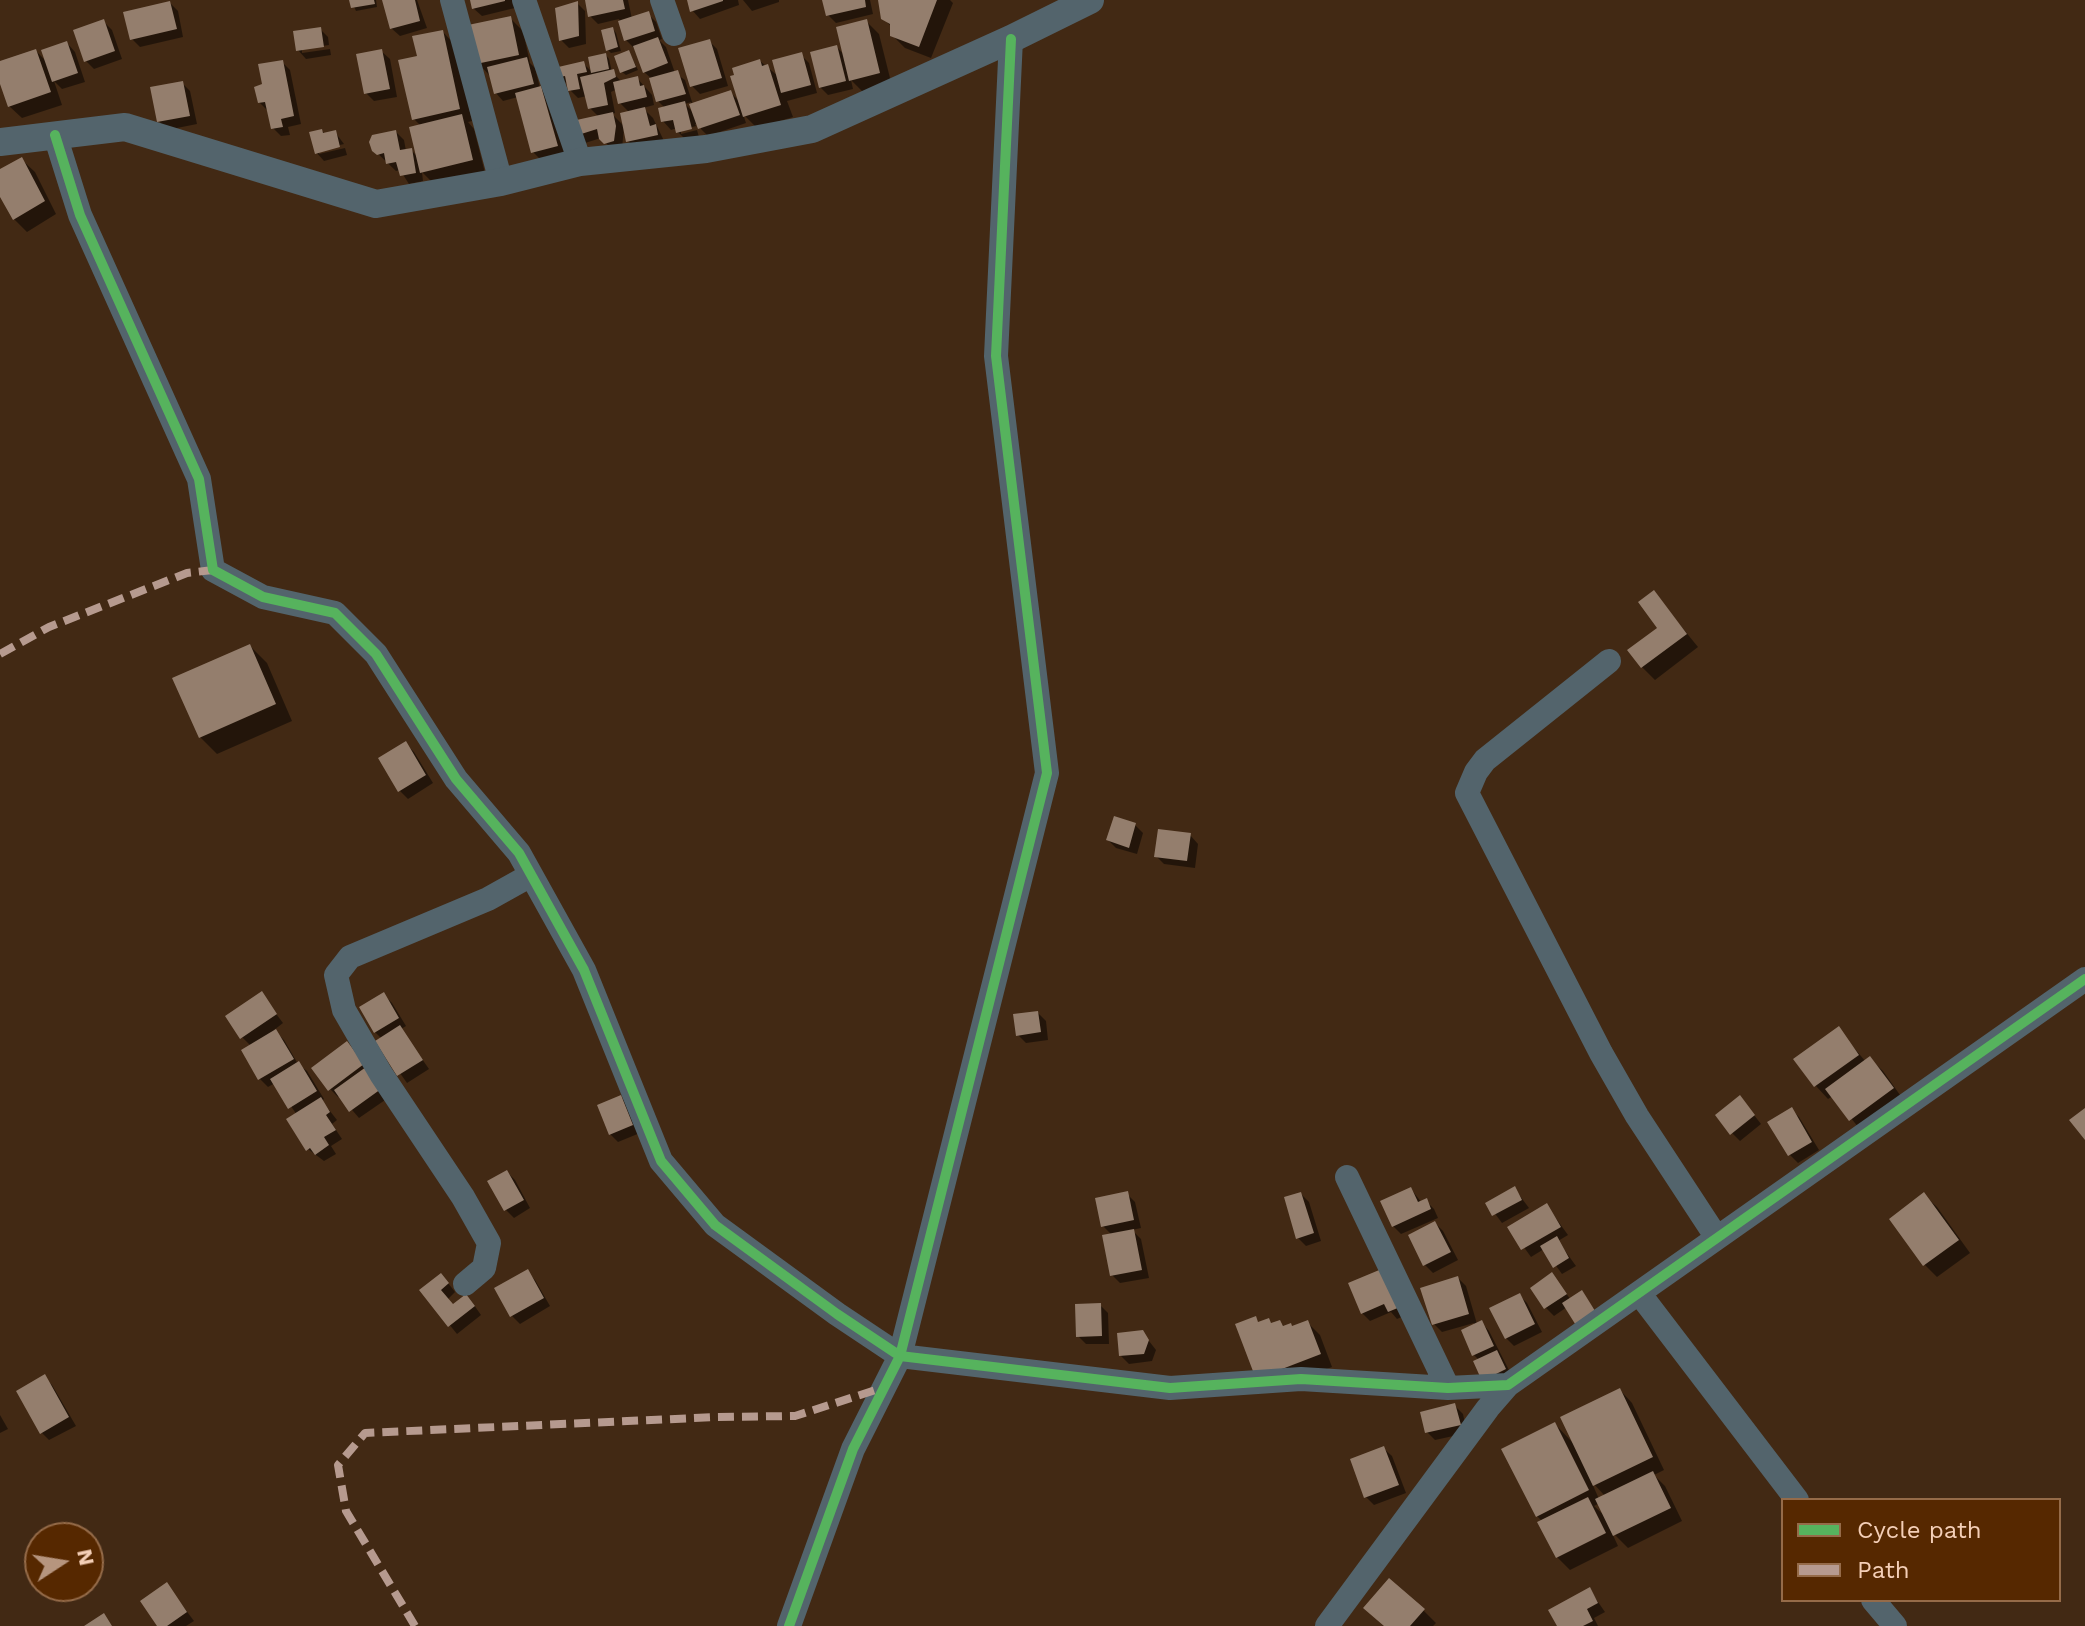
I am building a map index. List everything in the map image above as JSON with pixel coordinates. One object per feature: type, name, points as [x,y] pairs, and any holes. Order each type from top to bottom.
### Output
[{"type":"street","points":[[452,0],[501,182]]},
{"type":"street","points":[[524,0],[580,162]]},
{"type":"street","points":[[662,0],[674,34]]},
{"type":"street","points":[[0,142],[125,127],[376,204],[501,182],[580,162],[706,149],[812,129],[1011,39],[1083,2]]},
{"type":"street","points":[[789,1626],[853,1449],[900,1356],[1047,773],[996,356],[1011,39]]},
{"type":"street","points":[[55,135],[80,215],[199,479],[213,570],[263,597],[335,613],[376,654],[456,779],[519,853],[584,970],[661,1161],[715,1225],[900,1356],[1170,1388],[1301,1379],[1448,1388],[1508,1385]]},
{"type":"street","points":[[1609,661],[1485,760],[1467,793],[1601,1053],[1637,1116],[1717,1238]]},
{"type":"street","points":[[465,1284],[484,1268],[489,1243],[463,1197],[381,1074],[344,1010],[336,975],[350,957],[488,899],[531,875]]},
{"type":"street","points":[[1327,1626],[1478,1420],[1508,1385],[2085,979]]},
{"type":"street","points":[[1347,1177],[1448,1388]]},
{"type":"street","points":[[1639,1293],[1795,1498]]},
{"type":"street","points":[[1875,1602],[1895,1626]]},
{"type":"building","points":[[349,0],[374,0],[375,4],[351,8]]},
{"type":"building","points":[[382,0],[415,0],[420,21],[390,29]]},
{"type":"building","points":[[470,0],[505,0],[505,1],[472,9]]},
{"type":"building","points":[[585,0],[623,0],[625,9],[588,17]]},
{"type":"building","points":[[687,0],[723,0],[723,1],[690,12]]},
{"type":"building","points":[[822,0],[865,0],[866,7],[826,16]]},
{"type":"building","points":[[878,0],[937,0],[919,47],[890,36],[890,24],[881,19]]},
{"type":"building","points":[[170,1],[177,29],[130,40],[123,12]]},
{"type":"building","points":[[578,1],[579,36],[559,41],[555,8]]},
{"type":"building","points":[[649,11],[655,31],[624,41],[618,21]]},
{"type":"building","points":[[511,16],[519,55],[476,64],[468,25]]},
{"type":"building","points":[[104,19],[115,51],[84,62],[73,30]]},
{"type":"building","points":[[867,19],[880,73],[849,81],[836,27]]},
{"type":"building","points":[[321,27],[324,47],[296,51],[293,31]]},
{"type":"building","points":[[613,27],[618,47],[606,51],[601,30]]},
{"type":"building","points":[[443,30],[460,109],[412,120],[398,60],[417,56],[412,36]]},
{"type":"building","points":[[658,37],[668,63],[643,73],[633,46]]},
{"type":"building","points":[[710,39],[722,78],[690,87],[678,48]]},
{"type":"building","points":[[67,41],[78,73],[52,82],[41,50]]},
{"type":"building","points":[[837,45],[846,81],[819,88],[810,52]]},
{"type":"building","points":[[36,49],[51,92],[8,107],[0,84],[0,61]]},
{"type":"building","points":[[382,49],[390,89],[364,94],[356,54]]},
{"type":"building","points":[[629,50],[636,67],[620,73],[614,56]]},
{"type":"building","points":[[802,52],[811,85],[781,93],[772,60]]},
{"type":"building","points":[[606,53],[609,69],[591,73],[588,57]]},
{"type":"building","points":[[527,57],[534,84],[494,94],[487,67]]},
{"type":"building","points":[[760,59],[762,66],[768,64],[781,105],[743,117],[730,76],[734,75],[732,68]]},
{"type":"building","points":[[283,60],[294,116],[281,119],[283,127],[271,129],[265,102],[258,103],[254,87],[262,84],[258,64]]},
{"type":"building","points":[[584,61],[587,72],[577,74],[580,89],[568,91],[565,76],[556,78],[554,68]]},
{"type":"building","points":[[614,69],[616,77],[604,83],[608,105],[588,109],[580,77]]},
{"type":"building","points":[[678,70],[686,94],[656,102],[649,78]]},
{"type":"building","points":[[638,76],[647,97],[618,104],[613,82]]},
{"type":"building","points":[[183,81],[190,116],[157,122],[150,87]]},
{"type":"building","points":[[541,86],[558,146],[531,153],[515,93]]},
{"type":"building","points":[[731,90],[740,115],[698,129],[689,104]]},
{"type":"building","points":[[685,101],[692,129],[676,133],[673,120],[661,122],[658,108]]},
{"type":"building","points":[[645,107],[650,126],[656,124],[658,135],[626,142],[620,113]]},
{"type":"building","points":[[613,112],[616,126],[614,141],[604,144],[599,139],[597,129],[575,136],[572,121]]},
{"type":"building","points":[[462,114],[473,160],[420,173],[409,127]]},
{"type":"building","points":[[322,129],[323,133],[336,130],[340,147],[315,154],[309,132]]},
{"type":"building","points":[[396,130],[400,150],[412,148],[416,173],[400,176],[396,162],[386,164],[384,153],[377,155],[372,151],[369,142],[372,135]]},
{"type":"building","points":[[22,157],[45,201],[13,220],[0,197],[0,169]]},
{"type":"building","points":[[1654,590],[1687,634],[1641,668],[1627,650],[1657,628],[1638,602]]},
{"type":"building","points":[[250,644],[276,704],[199,738],[172,678]]},
{"type":"building","points":[[406,741],[426,775],[398,792],[378,758]]},
{"type":"building","points":[[1114,816],[1136,823],[1129,848],[1106,840]]},
{"type":"building","points":[[1158,829],[1191,833],[1187,861],[1154,857]]},
{"type":"building","points":[[262,991],[277,1014],[240,1039],[225,1016]]},
{"type":"building","points":[[384,992],[399,1018],[374,1033],[359,1007]]},
{"type":"building","points":[[1038,1011],[1041,1032],[1016,1036],[1013,1014]]},
{"type":"building","points":[[400,1025],[423,1060],[397,1076],[375,1041]]},
{"type":"building","points":[[1839,1026],[1859,1055],[1814,1087],[1793,1059]]},
{"type":"building","points":[[276,1029],[294,1059],[258,1080],[241,1050]]},
{"type":"building","points":[[347,1041],[364,1064],[328,1091],[311,1068]]},
{"type":"building","points":[[1870,1056],[1894,1088],[1849,1121],[1825,1089]]},
{"type":"building","points":[[299,1061],[317,1091],[288,1109],[270,1079]]},
{"type":"building","points":[[366,1067],[381,1089],[349,1112],[334,1090]]},
{"type":"building","points":[[621,1095],[633,1125],[609,1135],[597,1105]]},
{"type":"building","points":[[1740,1095],[1755,1115],[1730,1135],[1715,1115]]},
{"type":"building","points":[[321,1097],[330,1112],[326,1115],[336,1130],[324,1137],[329,1145],[315,1155],[310,1148],[306,1151],[286,1119]]},
{"type":"building","points":[[1792,1107],[1812,1142],[1788,1156],[1767,1122]]},
{"type":"building","points":[[2085,1108],[2085,1140],[2069,1120]]},
{"type":"building","points":[[507,1170],[524,1200],[504,1211],[487,1181]]},
{"type":"building","points":[[1515,1186],[1522,1200],[1492,1216],[1485,1203]]},
{"type":"building","points":[[1411,1187],[1418,1202],[1427,1198],[1431,1209],[1392,1227],[1380,1201]]},
{"type":"building","points":[[1128,1191],[1134,1220],[1101,1227],[1095,1198]]},
{"type":"building","points":[[1301,1192],[1314,1233],[1296,1239],[1284,1197]]},
{"type":"building","points":[[1924,1192],[1959,1240],[1923,1266],[1889,1219]]},
{"type":"building","points":[[1547,1203],[1561,1227],[1521,1250],[1507,1227]]},
{"type":"building","points":[[1435,1221],[1451,1252],[1423,1266],[1408,1235]]},
{"type":"building","points":[[1134,1229],[1142,1270],[1110,1276],[1102,1235]]},
{"type":"building","points":[[1557,1236],[1569,1258],[1553,1268],[1540,1246]]},
{"type":"building","points":[[1384,1268],[1400,1307],[1388,1312],[1384,1304],[1361,1314],[1348,1283]]},
{"type":"building","points":[[528,1269],[544,1298],[510,1317],[494,1288]]},
{"type":"building","points":[[1552,1272],[1567,1294],[1544,1309],[1530,1288]]},
{"type":"building","points":[[441,1273],[449,1283],[441,1290],[453,1304],[466,1294],[475,1306],[448,1327],[419,1290]]},
{"type":"building","points":[[1458,1276],[1469,1314],[1432,1325],[1420,1288]]},
{"type":"building","points":[[1582,1290],[1597,1314],[1577,1327],[1562,1303]]},
{"type":"building","points":[[1520,1293],[1535,1324],[1505,1339],[1489,1308]]},
{"type":"building","points":[[1101,1303],[1102,1336],[1076,1337],[1075,1304]]},
{"type":"building","points":[[1256,1316],[1258,1322],[1269,1318],[1271,1323],[1280,1320],[1283,1326],[1308,1320],[1321,1354],[1256,1379],[1235,1324]]},
{"type":"building","points":[[1482,1320],[1494,1346],[1472,1356],[1461,1330]]},
{"type":"building","points":[[1143,1330],[1149,1340],[1144,1354],[1119,1356],[1117,1333]]},
{"type":"building","points":[[1497,1350],[1506,1369],[1482,1381],[1473,1361]]},
{"type":"building","points":[[45,1374],[69,1417],[40,1434],[16,1391]]},
{"type":"building","points":[[1620,1388],[1653,1457],[1593,1486],[1560,1417]]},
{"type":"building","points":[[1455,1403],[1461,1425],[1425,1433],[1420,1412]]},
{"type":"building","points":[[1555,1422],[1589,1490],[1536,1517],[1501,1449]]},
{"type":"building","points":[[1384,1446],[1399,1485],[1364,1498],[1350,1459]]},
{"type":"building","points":[[1653,1471],[1671,1508],[1613,1536],[1595,1499]]},
{"type":"building","points":[[1588,1497],[1606,1533],[1556,1558],[1537,1522]]},
{"type":"building","points":[[1389,1578],[1425,1609],[1410,1626],[1384,1626],[1363,1608]]},
{"type":"building","points":[[167,1582],[187,1612],[167,1626],[157,1626],[140,1601]]},
{"type":"building","points":[[1590,1587],[1598,1603],[1587,1609],[1593,1621],[1583,1626],[1557,1626],[1548,1610]]},
{"type":"building","points":[[104,1613],[112,1626],[84,1626]]},
{"type":"marked path","points":[[0,654],[49,627],[187,573],[213,570]]},
{"type":"marked path","points":[[415,1626],[346,1511],[338,1465],[365,1433],[795,1416],[885,1387]]},
{"type":"cycle path","points":[[789,1626],[853,1449],[900,1356],[1047,773],[996,356],[1011,39]]},
{"type":"cycle path","points":[[55,135],[80,215],[199,479],[213,570],[263,597],[335,613],[376,654],[456,779],[519,853],[584,970],[661,1161],[715,1225],[900,1356],[1170,1388],[1301,1379],[1448,1388],[1508,1385],[2085,979]]}]
